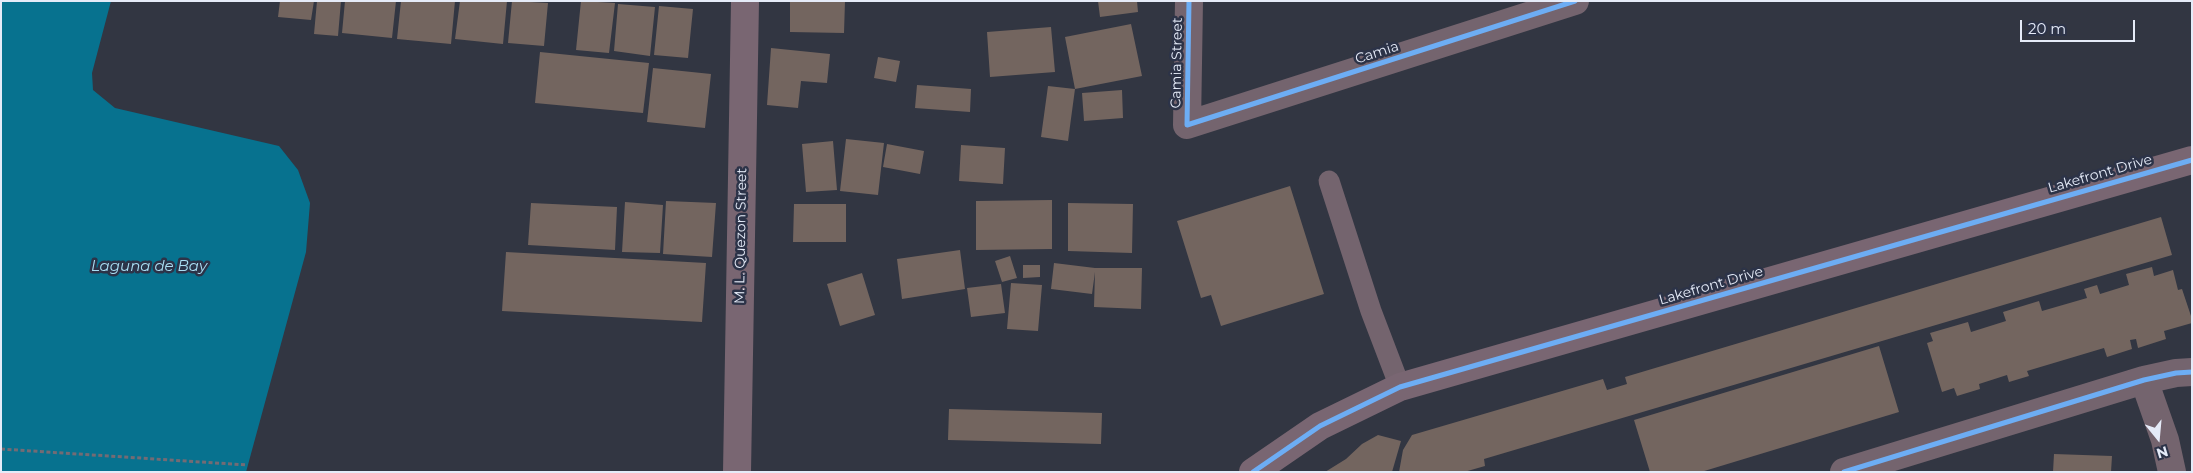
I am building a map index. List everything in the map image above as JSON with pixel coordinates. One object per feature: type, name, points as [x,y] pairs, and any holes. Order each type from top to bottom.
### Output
[{"type":"street","name":"M. L. Quezon Street","points":[[737,472],[744,1]]},
{"type":"street","name":"Camia Street","points":[[1187,126],[1190,1]]},
{"type":"street","name":"Camia","points":[[1187,126],[1575,1]]},
{"type":"street","name":"Lakefront Drive","points":[[1253,472],[1320,426],[1400,387],[2192,160]]},
{"type":"street","points":[[1844,472],[2144,380],[2176,373],[2192,372]]},
{"type":"street","points":[[2144,380],[2165,440],[2172,472]]},
{"type":"lane","points":[[1329,181],[1371,311],[1400,387]]},
{"type":"path","points":[[1,449],[247,465]]},
{"type":"water","name":"Laguna de Bay","points":[[1,1],[111,1],[92,73],[93,90],[115,108],[279,146],[298,170],[310,203],[306,252],[246,472],[1,472]]},
{"type":"building","points":[[280,1],[314,1],[311,20],[278,17]]},
{"type":"building","points":[[317,1],[341,1],[338,36],[314,34]]},
{"type":"building","points":[[345,1],[396,1],[392,38],[342,33]]},
{"type":"building","points":[[401,1],[455,1],[451,44],[397,39]]},
{"type":"building","points":[[460,1],[507,1],[503,44],[455,39]]},
{"type":"building","points":[[512,1],[548,3],[544,46],[508,43]]},
{"type":"building","points":[[581,1],[615,3],[609,53],[576,50]]},
{"type":"building","points":[[790,1],[845,1],[844,33],[790,32]]},
{"type":"building","points":[[1098,1],[1137,1],[1138,12],[1100,17]]},
{"type":"building","points":[[618,4],[655,7],[650,56],[614,51]]},
{"type":"building","points":[[659,6],[693,9],[688,58],[654,55]]},
{"type":"building","points":[[1131,24],[1142,76],[1075,89],[1065,37]]},
{"type":"building","points":[[1051,27],[1055,72],[990,77],[987,32]]},
{"type":"building","points":[[771,48],[830,54],[827,83],[801,81],[798,108],[767,105]]},
{"type":"building","points":[[540,52],[649,63],[643,113],[535,103]]},
{"type":"building","points":[[878,57],[900,61],[896,82],[874,78]]},
{"type":"building","points":[[653,68],[711,74],[705,128],[647,122]]},
{"type":"building","points":[[917,85],[971,89],[970,112],[915,108]]},
{"type":"building","points":[[1048,86],[1075,89],[1068,141],[1041,137]]},
{"type":"building","points":[[1122,90],[1123,118],[1084,121],[1082,93]]},
{"type":"building","points":[[846,139],[884,143],[878,195],[840,191]]},
{"type":"building","points":[[833,141],[837,190],[806,192],[802,144]]},
{"type":"building","points":[[887,144],[924,151],[920,174],[883,167]]},
{"type":"building","points":[[961,145],[1005,148],[1003,184],[959,181]]},
{"type":"building","points":[[1290,186],[1324,294],[1221,326],[1211,295],[1201,298],[1177,221]]},
{"type":"building","points":[[1052,200],[1052,249],[976,250],[976,201]]},
{"type":"building","points":[[666,201],[716,203],[712,257],[663,254]]},
{"type":"building","points":[[625,202],[663,205],[660,253],[622,252]]},
{"type":"building","points":[[531,203],[617,207],[615,250],[528,245]]},
{"type":"building","points":[[1068,203],[1133,204],[1132,253],[1068,251]]},
{"type":"building","points":[[794,204],[846,204],[846,242],[793,242]]},
{"type":"building","points":[[2161,217],[2172,255],[1484,459],[1485,466],[1464,472],[1399,472],[1403,450],[1412,435],[1603,379],[1607,390],[1627,384],[1625,377]]},
{"type":"building","points":[[960,250],[965,289],[902,299],[897,259]]},
{"type":"building","points":[[506,252],[706,263],[702,322],[502,311]]},
{"type":"building","points":[[1010,256],[1017,278],[1002,282],[995,261]]},
{"type":"building","points":[[1054,263],[1095,268],[1142,268],[1141,309],[1094,307],[1095,272],[1092,294],[1051,289]]},
{"type":"building","points":[[1023,265],[1040,265],[1040,277],[1023,278]]},
{"type":"building","points":[[2152,267],[2154,276],[2173,270],[2178,290],[2182,289],[2192,319],[2192,323],[2164,331],[2166,339],[2138,348],[2136,339],[2130,340],[2132,349],[2107,357],[2104,348],[2027,371],[2029,376],[2009,382],[2007,375],[1979,384],[1980,389],[1957,396],[1954,388],[1942,392],[1927,343],[1933,341],[1930,333],[1968,322],[1971,332],[2006,321],[2003,312],[2039,301],[2042,311],[2087,298],[2084,289],[2097,285],[2100,294],[2129,285],[2126,274]]},
{"type":"building","points":[[862,273],[875,315],[840,326],[827,284]]},
{"type":"building","points":[[1011,283],[1042,285],[1038,331],[1007,329]]},
{"type":"building","points":[[1001,284],[1005,313],[971,317],[967,288]]},
{"type":"building","points":[[1879,346],[1899,412],[1701,472],[1650,472],[1634,420]]},
{"type":"building","points":[[949,409],[1102,413],[1101,444],[948,440]]},
{"type":"building","points":[[1378,435],[1401,441],[1392,472],[1325,472],[1346,459],[1362,444]]},
{"type":"building","points":[[2054,454],[2112,456],[2111,472],[2053,472]]},
{"type":"cycle path","points":[[1189,1],[1187,125],[1575,1]]},
{"type":"cycle path","points":[[1253,472],[1320,426],[1400,387],[2192,160]]},
{"type":"cycle path","points":[[1844,472],[2144,380],[2176,373],[2192,372]]}]
